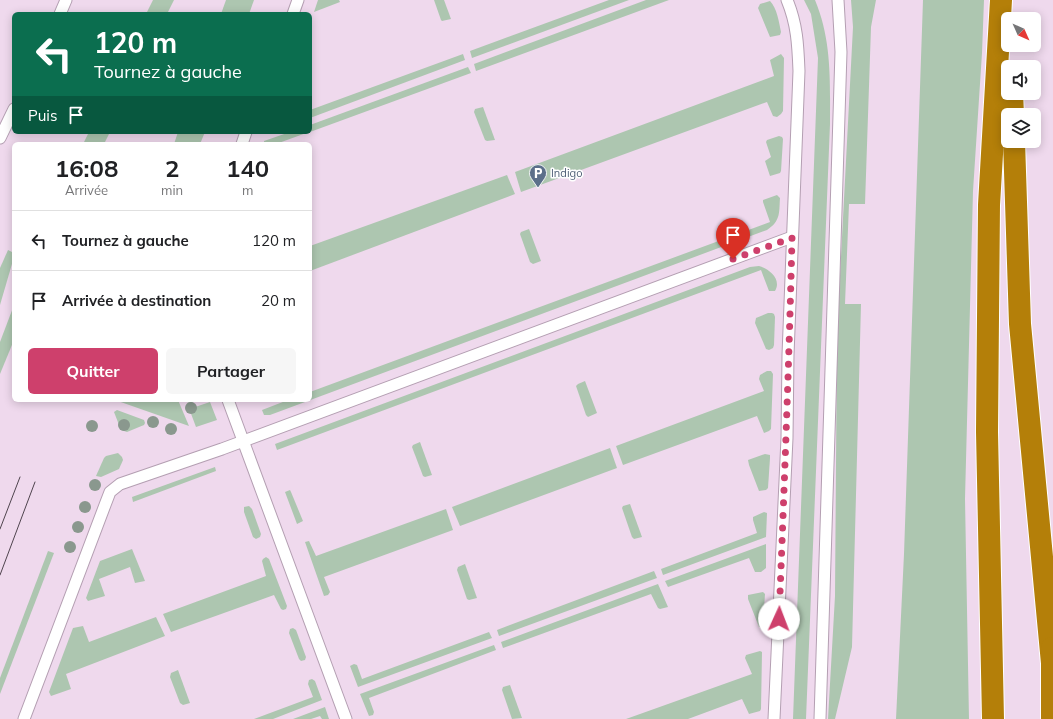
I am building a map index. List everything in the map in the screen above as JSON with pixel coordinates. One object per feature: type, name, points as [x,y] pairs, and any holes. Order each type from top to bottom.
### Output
[{"type":"highway","points":[[993,719],[987,432],[988,220],[1001,0]]},
{"type":"highway","points":[[1009,0],[1009,12]]},
{"type":"highway","points":[[1014,148],[1020,324],[1052,663]]},
{"type":"highway","points":[[1052,719],[1053,581]]},
{"type":"lane","points":[[61,12],[66,0]]},
{"type":"lane","points":[[294,12],[298,0]]},
{"type":"lane","points":[[774,719],[787,438],[788,355],[799,71],[798,39],[787,0]]},
{"type":"lane","points":[[820,719],[841,52],[838,0]]},
{"type":"lane","points":[[0,138],[12,113]]},
{"type":"lane","points":[[24,719],[110,492],[120,484],[243,441],[792,238]]},
{"type":"lane","points":[[229,402],[346,719]]},
{"type":"green space","points":[[153,0],[174,0],[168,12],[147,12]]},
{"type":"green space","points":[[226,0],[254,0],[250,12],[222,12]]},
{"type":"green space","points":[[318,0],[339,0],[340,2],[314,12]]},
{"type":"green space","points":[[434,0],[444,0],[451,19],[441,20]]},
{"type":"green space","points":[[609,0],[629,0],[472,58],[470,51]]},
{"type":"green space","points":[[646,0],[669,0],[476,71],[474,64]]},
{"type":"green space","points":[[804,0],[815,0],[825,31],[829,61],[830,124],[806,719],[793,719],[818,58],[811,14]]},
{"type":"green space","points":[[851,0],[876,0],[871,27],[865,204],[849,204],[845,304],[861,304],[852,647],[835,719],[828,719],[835,596],[837,333],[853,27]]},
{"type":"green space","points":[[923,0],[984,0],[973,191],[965,499],[969,719],[896,719],[904,554]]},
{"type":"green space","points":[[770,1],[776,11],[781,32],[780,35],[770,37],[758,8],[760,4]]},
{"type":"green space","points":[[463,54],[465,60],[312,117],[312,109]]},
{"type":"green space","points":[[781,54],[784,58],[783,111],[777,117],[773,116],[767,102],[521,192],[515,172],[774,76],[770,60]]},
{"type":"green space","points":[[468,67],[471,73],[312,131],[312,124]]},
{"type":"green space","points":[[483,107],[495,140],[485,140],[474,112],[475,109]]},
{"type":"green space","points":[[88,134],[109,134],[105,142],[84,142]]},
{"type":"green space","points":[[177,134],[204,134],[201,142],[175,142]]},
{"type":"green space","points":[[284,134],[304,134],[282,142],[264,141]]},
{"type":"green space","points":[[779,136],[783,139],[781,171],[780,173],[770,176],[765,161],[771,157],[766,142],[767,140]]},
{"type":"green space","points":[[507,175],[515,194],[312,270],[312,245]]},
{"type":"green space","points":[[777,195],[780,198],[777,220],[772,227],[767,230],[312,399],[312,391],[770,222],[763,200]]},
{"type":"green space","points":[[529,229],[541,261],[533,264],[530,262],[520,234],[521,232]]},
{"type":"green space","points":[[8,250],[12,252],[12,264],[0,305],[0,268]]},
{"type":"green space","points":[[759,266],[767,269],[776,279],[777,287],[775,291],[769,291],[761,270],[277,450],[275,444],[750,267]]},
{"type":"green space","points":[[12,310],[12,345],[0,374],[0,342]]},
{"type":"green space","points":[[768,313],[774,314],[775,317],[774,345],[773,348],[769,350],[766,349],[755,323],[756,318]]},
{"type":"green space","points":[[767,371],[771,371],[773,374],[771,429],[769,431],[764,433],[757,416],[623,465],[616,446],[764,391],[759,379],[760,375]]},
{"type":"green space","points":[[585,381],[597,413],[588,417],[576,386]]},
{"type":"green space","points":[[121,402],[179,402],[189,426]]},
{"type":"green space","points":[[192,402],[195,407],[210,402],[217,420],[196,427],[187,403]]},
{"type":"green space","points":[[283,402],[305,402],[270,415],[264,415],[262,410]]},
{"type":"green space","points":[[117,410],[144,420],[144,425],[127,432],[121,430],[114,412]]},
{"type":"green space","points":[[420,442],[432,475],[425,477],[423,476],[412,447]]},
{"type":"green space","points":[[610,448],[617,468],[460,526],[452,507]]},
{"type":"green space","points":[[118,453],[123,460],[119,469],[101,477],[96,476],[104,458],[106,456]]},
{"type":"green space","points":[[765,454],[770,455],[768,488],[766,490],[759,491],[748,460]]},
{"type":"green space","points":[[215,467],[216,471],[133,502],[132,497]]},
{"type":"green space","points":[[290,490],[303,521],[297,524],[285,492]]},
{"type":"green space","points":[[630,504],[642,537],[634,539],[622,508],[623,506]]},
{"type":"green space","points":[[249,506],[252,509],[261,534],[260,537],[256,539],[253,537],[244,512],[244,507]]},
{"type":"green space","points":[[446,509],[453,530],[324,577],[330,592],[328,595],[324,596],[305,542],[309,541],[316,556]]},
{"type":"green space","points":[[764,512],[767,513],[766,537],[663,575],[661,569],[757,533],[753,517]]},
{"type":"green space","points":[[766,544],[766,568],[761,572],[755,572],[749,558],[668,587],[665,581]]},
{"type":"green space","points":[[132,549],[145,581],[135,583],[130,567],[99,579],[105,596],[88,601],[86,598],[100,561]]},
{"type":"green space","points":[[48,551],[54,553],[0,694],[0,678]]},
{"type":"green space","points":[[266,557],[269,559],[287,606],[286,609],[281,609],[274,595],[171,632],[163,614],[266,576],[262,561]]},
{"type":"green space","points":[[465,564],[477,598],[469,600],[467,599],[457,570],[458,567]]},
{"type":"green space","points":[[654,571],[657,578],[499,636],[497,630]]},
{"type":"green space","points":[[658,584],[668,607],[658,608],[651,594],[503,648],[501,642]]},
{"type":"green space","points":[[763,592],[765,594],[763,627],[759,627],[748,599],[748,595]]},
{"type":"green space","points":[[156,617],[165,636],[66,674],[71,689],[51,696],[49,692],[73,628],[83,626],[89,642]]},
{"type":"green space","points":[[293,628],[296,630],[306,657],[305,660],[301,661],[299,659],[289,633],[290,629]]},
{"type":"green space","points":[[489,632],[492,638],[358,687],[350,666],[354,664],[357,665],[362,679]]},
{"type":"green space","points":[[494,645],[496,650],[369,698],[374,712],[373,715],[369,716],[360,694]]},
{"type":"green space","points":[[760,651],[762,652],[760,711],[749,714],[742,699],[688,719],[626,719],[752,674],[745,658],[746,655]]},
{"type":"green space","points":[[178,670],[190,703],[183,705],[180,703],[170,677],[171,673]]},
{"type":"green space","points":[[312,679],[315,681],[322,700],[273,719],[254,719],[313,697],[308,684],[309,680]]},
{"type":"green space","points":[[510,685],[522,718],[512,719],[502,690],[503,687]]},
{"type":"green space","points":[[325,707],[329,719],[322,719],[320,716],[311,719],[293,719]]},
{"type":"tram line","points":[[0,529],[20,477]]},
{"type":"tram line","points":[[0,575],[35,482]]},
{"type":"place","name":"Indigo","points":[[538,188]]},
{"type":"route","points":[[733,259],[792,238],[787,438],[779,619]]}]
